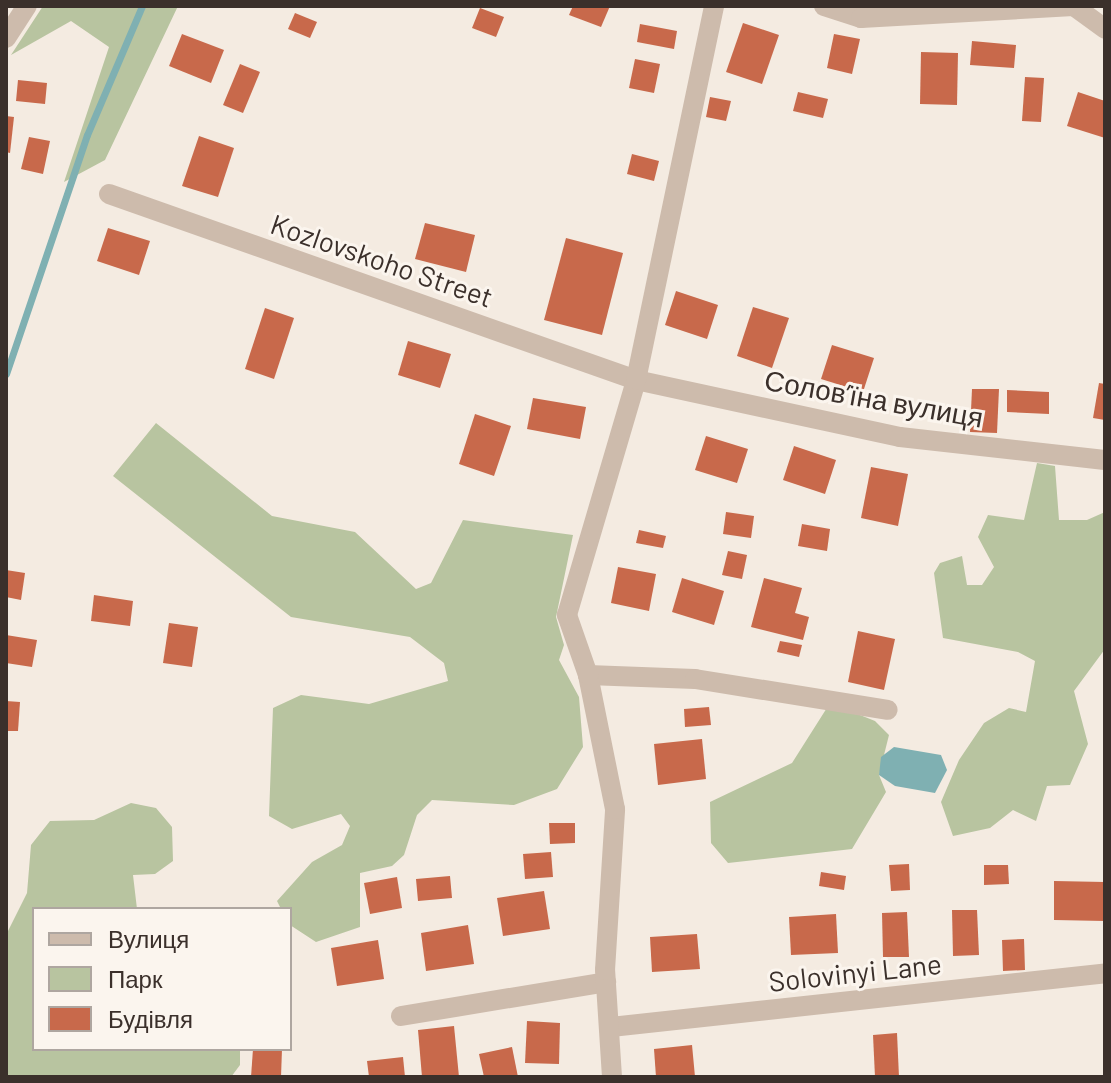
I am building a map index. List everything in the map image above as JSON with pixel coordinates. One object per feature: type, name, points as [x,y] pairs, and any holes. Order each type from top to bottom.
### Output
[{"type":"street","points":[[6,38],[27,6]]},
{"type":"street","points":[[612,1077],[606,982],[615,809],[588,675],[567,615],[636,380],[714,6]]},
{"type":"street","points":[[824,6],[861,18],[1076,6],[1105,29]]},
{"type":"street","name":"Kozlovskoho Street","points":[[109,194],[636,380]]},
{"type":"street","name":"Соловʼїна вулиця","points":[[636,380],[900,437],[1105,460]]},
{"type":"street","points":[[588,675],[695,679],[888,710]]},
{"type":"street","name":"Solovinyi Lane","points":[[611,1027],[1105,973]]},
{"type":"street","points":[[401,1016],[606,982]]},
{"type":"green space","points":[[43,6],[178,6],[105,160],[64,182],[109,47],[71,21],[11,55]]},
{"type":"green space","points":[[156,423],[272,516],[355,532],[416,589],[431,583],[463,520],[573,535],[556,617],[564,645],[559,660],[579,697],[583,747],[557,789],[514,805],[432,800],[417,815],[404,855],[392,866],[360,873],[360,927],[316,942],[292,926],[292,907],[280,907],[277,901],[312,862],[342,845],[350,826],[341,814],[292,829],[269,816],[273,708],[301,695],[369,704],[448,681],[444,663],[410,637],[291,617],[113,476]]},
{"type":"green space","points":[[1037,463],[1055,466],[1059,520],[1087,520],[1105,512],[1105,649],[1074,691],[1088,744],[1070,785],[1047,786],[1036,821],[1013,810],[990,828],[953,836],[941,802],[959,760],[984,723],[1009,708],[1026,712],[1035,661],[1018,652],[943,638],[934,573],[940,563],[962,556],[967,585],[982,585],[994,567],[978,537],[988,515],[1024,520]]},
{"type":"green space","points":[[830,703],[875,721],[889,735],[879,775],[886,792],[852,849],[728,863],[711,843],[710,802],[792,763]]},
{"type":"green space","points":[[131,803],[156,808],[172,827],[173,861],[155,874],[133,875],[137,907],[32,907],[32,1051],[240,1051],[240,1065],[231,1077],[6,1077],[6,935],[27,893],[31,845],[50,821],[94,820]]},
{"type":"water","points":[[894,747],[941,755],[947,770],[935,793],[895,786],[879,775],[881,757]]},
{"type":"building","points":[[573,6],[610,6],[601,27],[569,15]]},
{"type":"building","points":[[480,8],[504,17],[496,37],[472,28]]},
{"type":"building","points":[[295,13],[317,22],[310,38],[288,29]]},
{"type":"building","points":[[743,23],[779,35],[762,84],[726,72]]},
{"type":"building","points":[[640,24],[677,31],[674,49],[637,42]]},
{"type":"building","points":[[182,34],[224,50],[211,83],[169,66]]},
{"type":"building","points":[[834,34],[860,39],[852,74],[827,68]]},
{"type":"building","points":[[972,41],[1016,45],[1014,68],[970,65]]},
{"type":"building","points":[[921,52],[958,53],[957,105],[920,104]]},
{"type":"building","points":[[635,59],[660,64],[654,93],[629,88]]},
{"type":"building","points":[[240,64],[260,72],[243,113],[223,105]]},
{"type":"building","points":[[1025,77],[1044,78],[1041,122],[1022,121]]},
{"type":"building","points":[[18,80],[47,83],[45,104],[16,101]]},
{"type":"building","points":[[798,92],[828,99],[823,118],[793,111]]},
{"type":"building","points":[[1078,92],[1105,101],[1105,138],[1067,126]]},
{"type":"building","points":[[710,97],[731,101],[726,121],[706,117]]},
{"type":"building","points":[[6,116],[14,117],[10,153],[6,152]]},
{"type":"building","points":[[199,136],[234,148],[218,197],[182,186]]},
{"type":"building","points":[[29,137],[50,141],[43,174],[21,169]]},
{"type":"building","points":[[632,154],[659,161],[654,181],[627,174]]},
{"type":"building","points":[[425,223],[475,235],[466,272],[415,259]]},
{"type":"building","points":[[108,228],[150,241],[139,275],[97,261]]},
{"type":"building","points":[[566,238],[623,253],[602,335],[544,320]]},
{"type":"building","points":[[676,291],[718,305],[707,339],[665,325]]},
{"type":"building","points":[[753,307],[789,318],[772,368],[737,356]]},
{"type":"building","points":[[265,308],[294,318],[274,379],[245,369]]},
{"type":"building","points":[[408,341],[451,354],[440,388],[398,375]]},
{"type":"building","points":[[832,345],[874,358],[863,392],[821,379]]},
{"type":"building","points":[[1099,383],[1105,384],[1105,420],[1093,418]]},
{"type":"building","points":[[972,389],[999,389],[997,433],[970,432]]},
{"type":"building","points":[[1007,390],[1049,392],[1049,414],[1007,412]]},
{"type":"building","points":[[533,398],[586,407],[580,439],[527,429]]},
{"type":"building","points":[[475,414],[511,426],[494,476],[459,464]]},
{"type":"building","points":[[706,436],[748,449],[737,483],[695,470]]},
{"type":"building","points":[[794,446],[836,460],[825,494],[783,480]]},
{"type":"building","points":[[871,467],[908,474],[898,526],[861,518]]},
{"type":"building","points":[[726,512],[754,516],[751,538],[723,534]]},
{"type":"building","points":[[802,524],[830,529],[827,551],[798,546]]},
{"type":"building","points":[[639,530],[666,536],[663,548],[636,543]]},
{"type":"building","points":[[728,551],[747,555],[742,579],[722,575]]},
{"type":"building","points":[[618,567],[656,574],[649,611],[611,603]]},
{"type":"building","points":[[6,570],[25,573],[21,600],[6,597]]},
{"type":"building","points":[[682,578],[724,591],[714,625],[672,612]]},
{"type":"building","points":[[764,578],[802,588],[795,613],[809,617],[803,640],[751,627]]},
{"type":"building","points":[[94,595],[133,601],[130,626],[91,621]]},
{"type":"building","points":[[169,623],[198,627],[192,667],[163,663]]},
{"type":"building","points":[[858,631],[895,639],[884,690],[848,682]]},
{"type":"building","points":[[6,635],[37,640],[32,667],[6,663]]},
{"type":"building","points":[[780,641],[802,645],[799,657],[777,652]]},
{"type":"building","points":[[6,701],[20,702],[18,731],[6,731]]},
{"type":"building","points":[[709,707],[711,725],[685,727],[684,709]]},
{"type":"building","points":[[702,739],[706,779],[658,785],[654,744]]},
{"type":"building","points":[[549,823],[575,823],[575,843],[550,844]]},
{"type":"building","points":[[551,852],[553,877],[525,879],[523,854]]},
{"type":"building","points":[[909,864],[910,890],[891,891],[889,865]]},
{"type":"building","points":[[984,865],[1008,865],[1009,884],[984,885]]},
{"type":"building","points":[[821,872],[846,876],[844,890],[819,886]]},
{"type":"building","points":[[450,876],[452,898],[418,901],[416,879]]},
{"type":"building","points":[[397,877],[402,908],[370,914],[364,883]]},
{"type":"building","points":[[1054,881],[1105,882],[1105,921],[1054,920]]},
{"type":"building","points":[[544,891],[550,929],[503,936],[497,898]]},
{"type":"building","points":[[952,910],[977,910],[979,955],[953,956]]},
{"type":"building","points":[[907,912],[909,957],[883,957],[882,913]]},
{"type":"building","points":[[836,914],[838,953],[791,955],[789,917]]},
{"type":"building","points":[[468,925],[474,964],[426,971],[421,933]]},
{"type":"building","points":[[697,934],[700,969],[652,972],[650,937]]},
{"type":"building","points":[[1024,939],[1025,970],[1003,971],[1002,940]]},
{"type":"building","points":[[378,940],[384,979],[337,986],[331,948]]},
{"type":"building","points":[[527,1021],[560,1023],[559,1064],[525,1063]]},
{"type":"building","points":[[454,1026],[459,1077],[422,1077],[418,1030]]},
{"type":"building","points":[[897,1033],[899,1077],[875,1077],[873,1035]]},
{"type":"building","points":[[692,1045],[695,1077],[656,1077],[654,1049]]},
{"type":"building","points":[[512,1047],[518,1077],[484,1077],[479,1054]]},
{"type":"building","points":[[253,1051],[282,1051],[281,1077],[251,1077]]},
{"type":"building","points":[[403,1057],[405,1077],[369,1077],[367,1061]]},
{"type":"waterway","points":[[6,374],[87,135],[142,6]]}]
